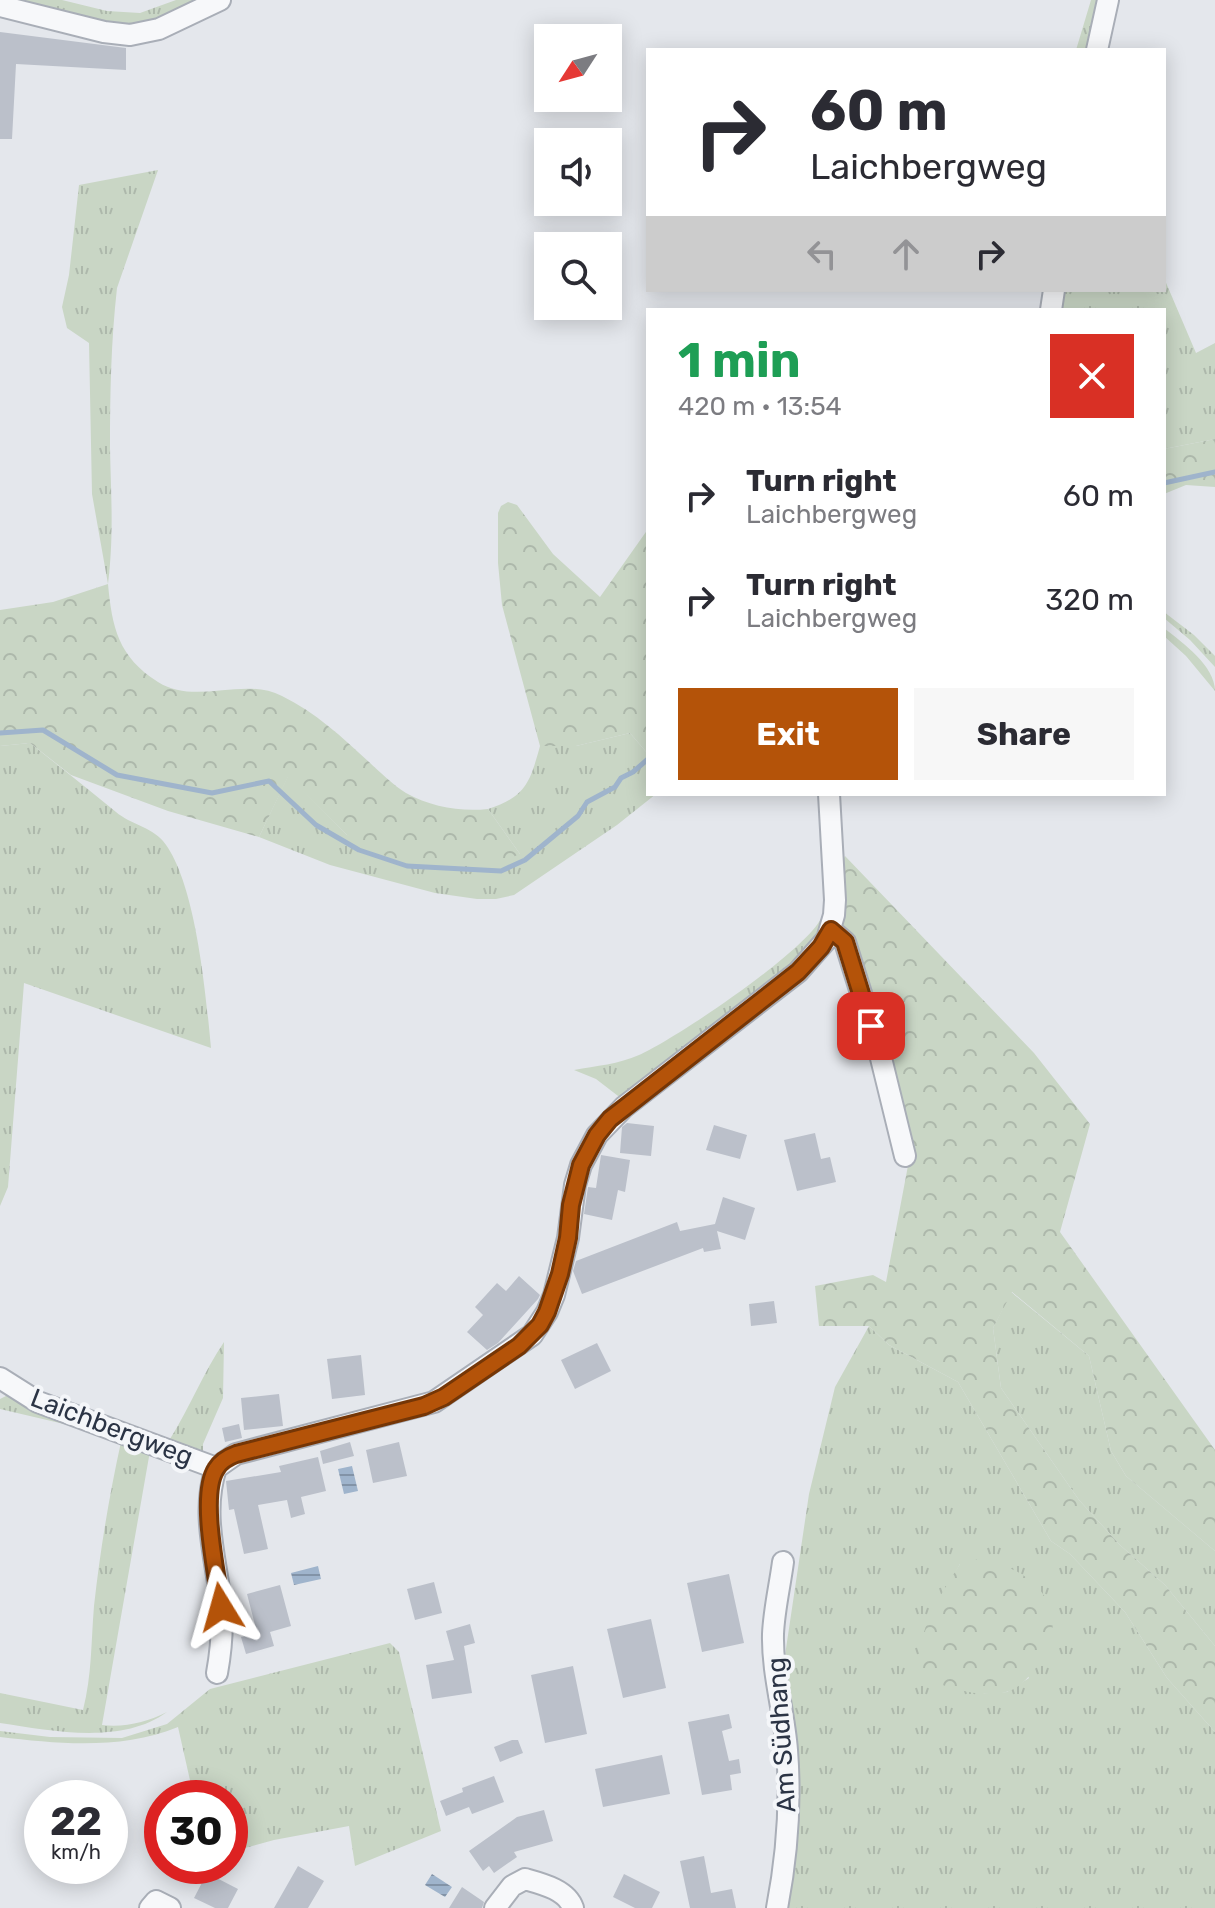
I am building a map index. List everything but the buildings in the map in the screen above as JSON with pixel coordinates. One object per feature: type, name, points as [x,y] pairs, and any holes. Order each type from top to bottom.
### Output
[{"type":"street","points":[[0,6],[104,32],[130,35],[159,29],[220,0]]},
{"type":"street","points":[[1097,48],[1108,0]]},
{"type":"street","points":[[829,796],[835,900],[831,930],[845,942],[890,1090],[905,1156]]},
{"type":"street","name":"Laichbergweg","points":[[0,1379],[38,1402],[216,1468],[236,1454],[434,1402],[525,1340],[540,1325],[554,1295],[581,1165],[597,1135],[624,1107],[798,972],[821,947],[831,930]]},
{"type":"street","points":[[216,1468],[212,1479],[209,1522],[221,1607],[217,1673]]},
{"type":"street","name":"Am Südhang","points":[[777,1908],[784,1867],[789,1796],[787,1748],[775,1674],[773,1634],[783,1562]]},
{"type":"street","points":[[495,1908],[512,1886],[525,1879],[545,1884],[569,1897],[573,1908]]},
{"type":"street","points":[[150,1908],[156,1901],[170,1908]]},
{"type":"green space","points":[[20,0],[62,0],[107,11],[140,13],[176,0],[198,0],[152,22],[122,26]]},
{"type":"green space","points":[[1091,0],[1101,0],[1090,48],[1077,48]]},
{"type":"green space","points":[[158,170],[117,288],[111,388],[112,532],[108,584],[92,494],[89,343],[67,328],[62,307],[69,275],[79,185]]},
{"type":"green space","points":[[1166,283],[1196,353],[1215,343],[1215,439],[1166,449],[1166,308],[1058,308],[1061,292],[1166,292]]},
{"type":"green space","points":[[1215,439],[1215,487],[1186,485],[1166,493],[1166,449]]},
{"type":"green space","points":[[508,502],[517,505],[553,554],[600,597],[646,532],[646,752],[630,733],[576,746],[540,746],[502,605],[498,563],[498,513],[501,506]]},
{"type":"green space","points":[[108,584],[120,640],[134,662],[158,682],[188,692],[252,689],[282,696],[328,726],[406,793],[446,807],[488,809],[520,854],[493,865],[389,858],[347,835],[288,777],[259,837],[168,811],[71,775],[30,743],[0,746],[0,610],[53,602]]},
{"type":"green space","points":[[1166,614],[1215,656],[1215,667],[1166,620]]},
{"type":"green space","points":[[1166,630],[1204,664],[1214,682],[1215,691],[1166,638]]},
{"type":"green space","points":[[630,733],[646,752],[646,796],[653,796],[617,825],[514,895],[477,899],[435,893],[330,865],[259,837],[288,776],[347,835],[520,854],[488,809],[519,793],[529,779],[540,746],[576,746]]},
{"type":"green space","points":[[30,743],[122,816],[158,836],[174,859],[184,883],[198,940],[211,1048],[24,983],[8,1187],[0,1206],[0,746]]},
{"type":"green space","points":[[819,796],[824,796],[830,901],[813,949],[622,1099],[596,1079],[574,1070],[624,1061],[656,1046],[740,992],[794,949],[822,916],[826,888]]},
{"type":"green space","points":[[845,856],[1034,1053],[1090,1124],[1060,1232],[1215,1450],[1215,1551],[1126,1476],[1111,1451],[1089,1356],[1012,1292],[993,1328],[1001,1388],[1079,1500],[1120,1545],[1165,1585],[1215,1646],[1215,1732],[1167,1678],[1125,1612],[1070,1554],[1051,1541],[958,1382],[889,1345],[869,1326],[819,1326],[815,1286],[873,1275],[886,1282],[910,1155],[886,1043],[842,925],[841,864]]},
{"type":"green space","points":[[1011,1292],[1089,1356],[1111,1451],[1126,1476],[1215,1551],[1215,1646],[1165,1585],[1120,1545],[1079,1500],[1001,1388],[993,1328]]},
{"type":"green space","points":[[869,1326],[889,1345],[958,1382],[1051,1541],[1070,1554],[1125,1612],[1167,1678],[1215,1732],[1215,1908],[783,1908],[792,1878],[798,1758],[784,1662],[809,1494],[835,1387]],"holes":[[[960,1564],[1029,1678],[1007,1692],[984,1694],[928,1623]]]},
{"type":"green space","points":[[224,1342],[223,1398],[203,1444],[203,1453],[181,1447],[170,1439]]},
{"type":"green space","points":[[13,1396],[150,1451],[102,1725],[135,1723],[167,1712],[149,1722],[129,1729],[86,1733],[0,1723],[0,1693],[83,1710],[90,1671],[99,1565],[121,1442],[0,1409],[0,1399]]},
{"type":"green space","points":[[979,1559],[999,1564],[1032,1582],[1044,1595],[1051,1610],[1053,1627],[1049,1645],[1038,1665],[1015,1688],[996,1694],[963,1691],[922,1677],[920,1662],[920,1647],[929,1618],[944,1590],[960,1564]]},
{"type":"green space","points":[[390,1643],[399,1652],[441,1831],[355,1866],[349,1826],[248,1847],[248,1780],[190,1780],[178,1727],[113,1742],[67,1743],[0,1737],[0,1731],[50,1737],[122,1738],[167,1724],[210,1689]]},
{"type":"water","points":[[352,1466],[358,1491],[344,1494],[338,1469]]},
{"type":"water","points":[[318,1566],[321,1579],[294,1585],[291,1573]]},
{"type":"water","points":[[432,1874],[452,1887],[445,1897],[425,1885]]},
{"type":"waterway","points":[[1166,483],[1215,472]]},
{"type":"waterway","points":[[0,733],[43,730],[117,775],[212,793],[269,781],[316,825],[359,850],[407,866],[501,871],[525,860],[578,816],[587,802],[615,787],[621,778],[646,761]]},
{"type":"route","points":[[221,1607],[209,1522],[212,1479],[216,1468],[224,1460],[236,1454],[434,1402],[532,1335],[554,1295],[568,1238],[575,1185],[581,1165],[597,1135],[624,1107],[798,972],[821,947],[831,930],[845,942],[871,1026]]}]
